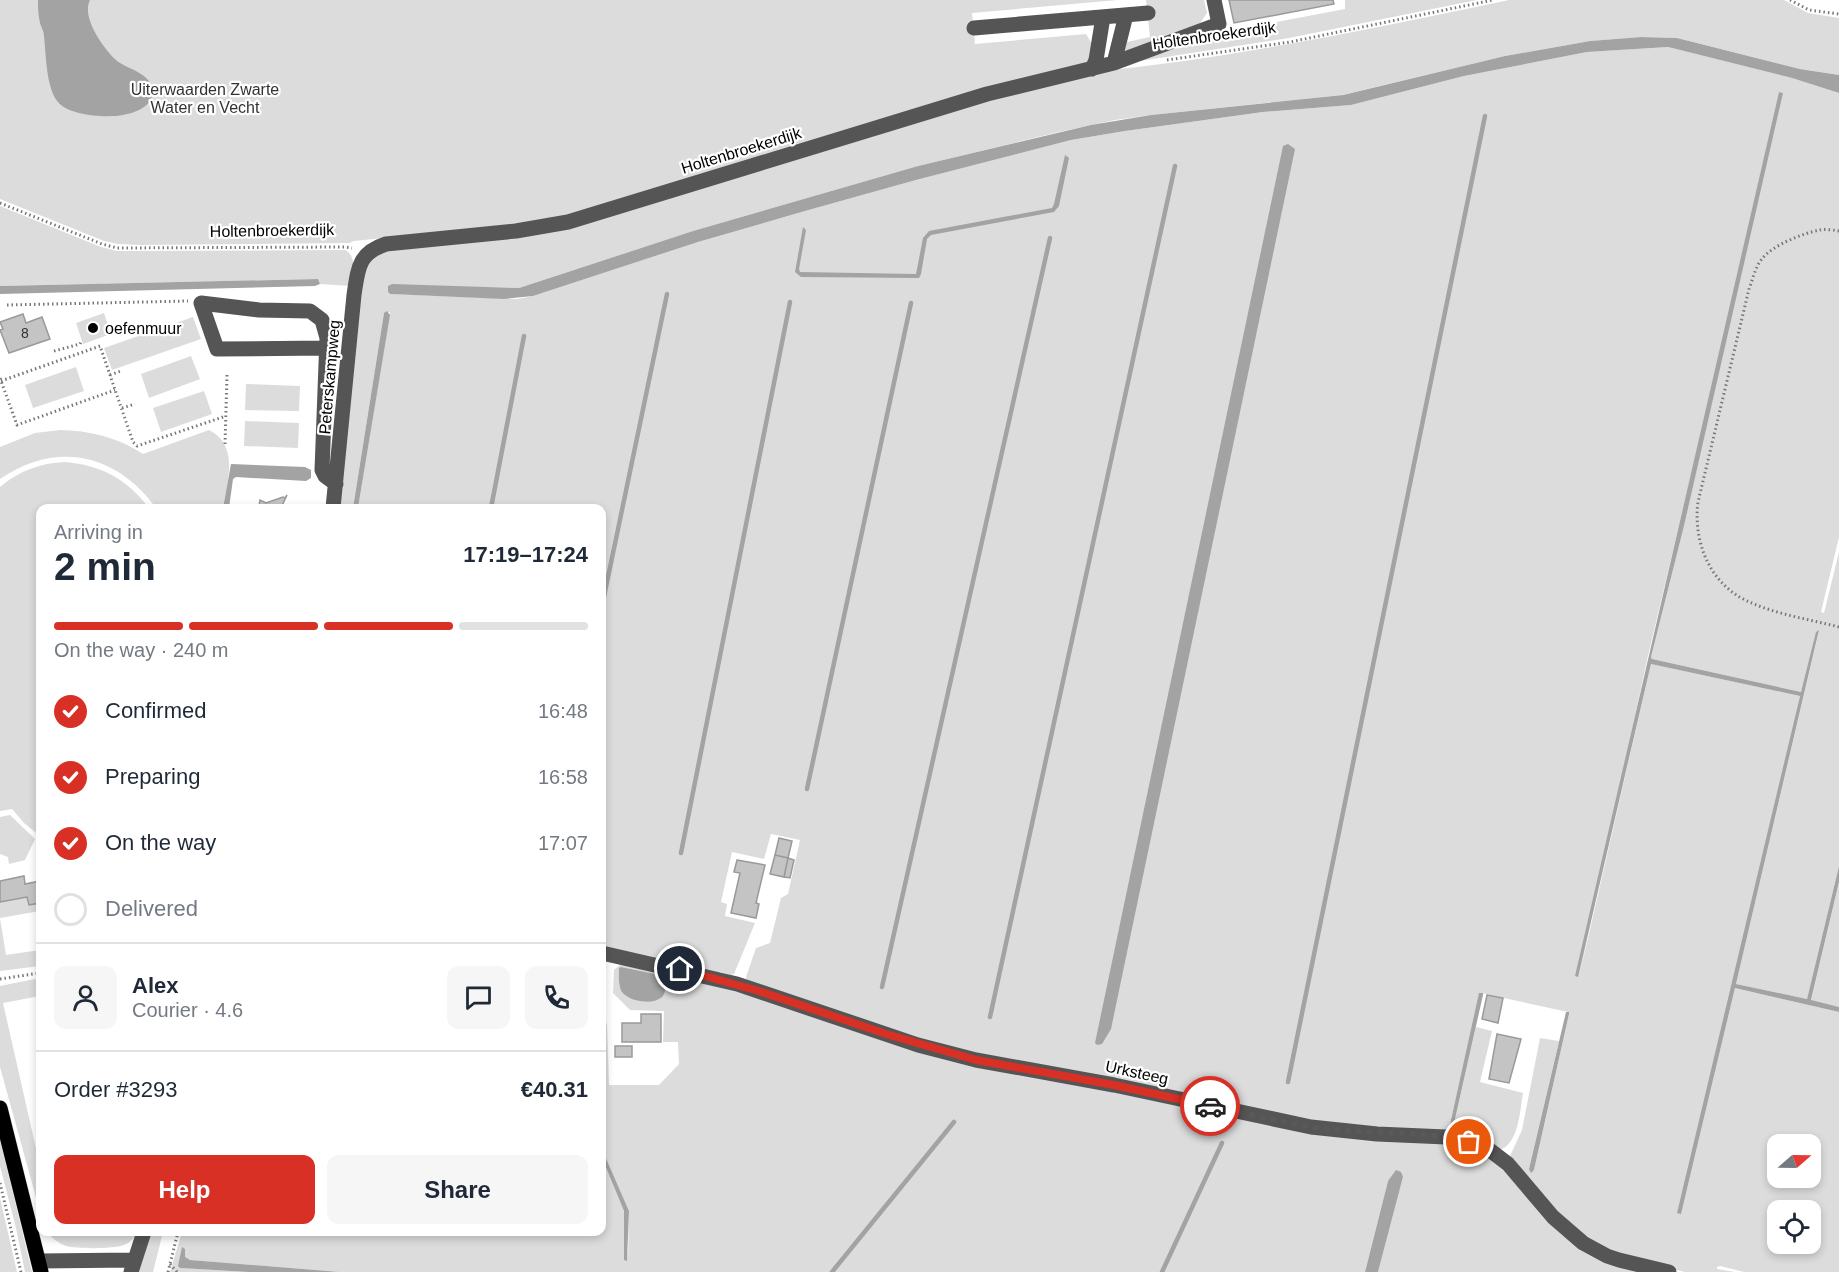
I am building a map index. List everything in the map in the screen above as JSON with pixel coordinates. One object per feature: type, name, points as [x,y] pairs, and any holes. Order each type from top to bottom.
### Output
[{"type":"main road","points":[[0,1108],[40,1266]]},
{"type":"street","name":"Holtenbroekerdijk","points":[[367,252],[386,244],[516,231],[567,222],[987,94],[1114,63],[1219,24],[1214,0]]},
{"type":"street","points":[[1114,63],[1136,10]]},
{"type":"street","points":[[974,28],[1103,17],[1136,10]]},
{"type":"street","points":[[1092,69],[1096,60],[1103,17]]},
{"type":"street","name":"Peterskampweg","points":[[334,504],[357,273],[367,252]]},
{"type":"street","points":[[326,348],[217,349],[201,303],[259,310],[310,311],[319,316],[325,326],[326,348],[322,470],[325,476],[336,484]]},
{"type":"street","name":"Urksteeg","points":[[606,954],[737,984],[897,1038],[976,1060],[1114,1085],[1311,1127],[1377,1134],[1446,1137],[1469,1142],[1491,1151],[1508,1164],[1553,1217],[1582,1243],[1607,1256],[1669,1272]]},
{"type":"street","points":[[40,1266],[132,1266],[143,1236]]},
{"type":"path","name":"Holtenbroekerdijk","points":[[1163,61],[1290,42],[1493,0]]},
{"type":"path","points":[[1790,0],[1818,13],[1839,15]]},
{"type":"path","name":"Holtenbroekerdijk","points":[[0,203],[117,248],[345,247],[367,252]]},
{"type":"path","points":[[1839,231],[1821,229],[1788,241],[1776,246],[1757,265],[1749,289],[1698,502],[1697,525],[1706,559],[1716,574],[1738,596],[1756,605],[1839,627]]},
{"type":"path","points":[[7,305],[146,300],[201,303]]},
{"type":"path","points":[[54,351],[80,344],[82,340]]},
{"type":"path","points":[[115,390],[17,425],[0,380],[100,346],[133,442],[137,446],[226,416]]},
{"type":"path","points":[[110,375],[122,371]]},
{"type":"path","points":[[225,444],[227,375]]},
{"type":"path","points":[[0,395],[5,393]]},
{"type":"path","points":[[122,408],[135,404]]},
{"type":"path","points":[[0,979],[36,974]]},
{"type":"path","points":[[0,1184],[21,1272]]},
{"type":"path","points":[[168,1272],[177,1236]]},
{"type":"path","points":[[170,1264],[177,1272]]},
{"type":"green space","name":"Uiterwaarden Zwarte Water en Vecht","points":[[0,0],[1118,0],[972,13],[975,44],[1086,34],[1092,44],[1089,64],[567,219],[349,243],[140,245],[104,241],[0,199]]},
{"type":"green space","points":[[1146,0],[1204,0],[1207,13],[1196,29],[1123,56],[1127,42],[1150,37]]},
{"type":"green space","points":[[1345,0],[1477,0],[1289,38],[1140,61],[1204,36],[1345,9]]},
{"type":"green space","points":[[1509,0],[1784,0],[1808,13],[1839,18],[1839,75],[1800,69],[1677,38],[1641,37],[1590,41],[1505,56],[1342,95],[1151,115],[1059,132],[918,166],[693,231],[519,288],[389,286],[388,292],[390,294],[517,299],[533,296],[698,242],[916,180],[1071,140],[1263,112],[1351,105],[1464,76],[1587,52],[1668,47],[1792,78],[1839,93],[1839,537],[1821,612],[1824,613],[1839,552],[1839,866],[1807,999],[1736,984],[1819,631],[1801,692],[1651,657],[1684,526],[1782,92],[1779,93],[1647,660],[1579,977],[1651,664],[1800,696],[1681,1214],[1735,988],[1839,1012],[1839,1272],[1744,1272],[1720,1266],[1717,1269],[1735,1272],[1685,1272],[1608,1253],[1565,1224],[1510,1156],[1522,1130],[1540,1038],[1559,1041],[1529,1169],[1534,1170],[1568,1012],[1481,993],[1449,1128],[1453,1128],[1476,1027],[1492,1031],[1480,1082],[1523,1093],[1515,1134],[1506,1147],[1499,1150],[1337,1127],[977,1057],[748,984],[746,977],[756,948],[770,943],[781,898],[788,894],[800,840],[771,834],[764,859],[732,852],[721,902],[727,904],[725,916],[755,923],[734,974],[720,972],[717,975],[606,950],[606,504],[359,504],[390,312],[384,313],[354,504],[338,504],[361,274],[373,253],[481,239],[1093,72],[1250,51]]},
{"type":"green space","points":[[0,206],[101,247],[117,251],[345,250],[353,261],[351,286],[320,284],[317,279],[0,286]]},
{"type":"green space","name":"oefenmuur","points":[[104,313],[111,334],[83,344],[76,323]]},
{"type":"green space","points":[[193,317],[201,339],[112,370],[104,348]]},
{"type":"green space","points":[[191,356],[200,379],[149,398],[141,374]]},
{"type":"green space","points":[[76,367],[84,391],[33,408],[25,385]]},
{"type":"green space","points":[[246,384],[300,386],[299,411],[245,410]]},
{"type":"green space","points":[[204,391],[212,414],[161,432],[153,408]]},
{"type":"green space","points":[[245,421],[299,423],[298,448],[244,446]]},
{"type":"green space","points":[[60,430],[103,436],[143,454],[209,430],[219,437],[228,455],[229,476],[224,504],[152,504],[123,475],[105,465],[85,459],[64,457],[43,459],[21,467],[0,479],[0,447],[35,433]]},
{"type":"green space","points":[[65,462],[102,470],[122,481],[146,504],[36,504],[36,833],[12,809],[0,811],[0,487],[15,476],[47,464]]},
{"type":"green space","points":[[10,815],[35,839],[25,860],[9,864],[8,857],[0,854],[0,817]]},
{"type":"green space","points":[[1839,882],[1839,1007],[1811,1001]]},
{"type":"green space","points":[[27,897],[29,905],[36,904],[36,912],[0,918],[0,902]]},
{"type":"green space","points":[[0,918],[6,955],[36,951],[36,966],[0,971]]},
{"type":"green space","points":[[621,964],[690,975],[975,1064],[1434,1140],[1489,1155],[1551,1219],[1652,1272],[1378,1272],[1403,1177],[1388,1181],[1365,1272],[340,1272],[190,1260],[185,1258],[185,1249],[181,1268],[248,1272],[170,1272],[181,1236],[606,1236],[606,1168],[624,1211],[628,1260],[629,1211],[606,1158],[606,1023],[609,1085],[659,1085],[679,1064],[678,1042],[663,1042],[664,1011],[630,1010],[613,993],[614,970]],"holes":[[[620,967],[681,981],[668,982],[663,995],[658,999],[647,1002],[636,1000],[620,989]]]},
{"type":"green space","points":[[36,979],[36,997],[3,1003],[36,1148],[36,1198],[0,1067],[0,986]]},
{"type":"green space","points":[[0,1139],[32,1272],[25,1272],[0,1166]]},
{"type":"green space","points":[[0,1198],[17,1272],[0,1272]]},
{"type":"green space","points":[[51,1236],[134,1236],[124,1245],[95,1248],[66,1246]]},
{"type":"green space","points":[[150,1236],[162,1236],[153,1272],[137,1272]]},
{"type":"shaded area","points":[[38,0],[90,0],[88,15],[105,48],[116,60],[140,73],[150,82],[152,96],[148,104],[132,113],[108,116],[79,113],[63,107],[54,96],[49,80]]},
{"type":"shaded area","points":[[1641,37],[1677,38],[1800,69],[1839,75],[1839,93],[1792,78],[1668,47],[1587,52],[1464,76],[1351,105],[1263,112],[1071,140],[916,180],[698,242],[533,296],[504,299],[390,294],[388,292],[388,286],[392,284],[519,288],[693,231],[918,166],[1091,125],[1151,115],[1343,95],[1505,56],[1590,41]]},
{"type":"shaded area","points":[[1779,92],[1783,93],[1684,526],[1651,657],[1801,692],[1816,632],[1819,630],[1736,984],[1807,999],[1839,866],[1839,882],[1811,1000],[1839,1007],[1839,1012],[1735,988],[1681,1214],[1677,1213],[1800,696],[1651,664],[1578,977],[1575,976]]},
{"type":"shaded area","points":[[1288,144],[1295,149],[1111,1029],[1102,1044],[1097,1045],[1095,1043],[1283,146]]},
{"type":"shaded area","points":[[1065,155],[1069,158],[1059,206],[1054,212],[931,235],[927,239],[919,278],[801,277],[795,272],[803,227],[806,230],[800,272],[916,274],[923,238],[929,231],[1052,208]]},
{"type":"shaded area","points":[[318,279],[320,284],[315,286],[0,294],[0,286]]},
{"type":"shaded area","points":[[387,311],[390,315],[359,504],[354,504],[384,313]]},
{"type":"shaded area","points":[[231,464],[305,467],[311,470],[311,478],[306,481],[236,477],[233,479],[230,504],[224,504]]},
{"type":"shaded area","points":[[619,968],[681,981],[668,982],[664,995],[659,999],[642,1002],[622,992],[619,984]]},
{"type":"shaded area","points":[[1479,993],[1483,995],[1453,1128],[1449,1129]]},
{"type":"shaded area","points":[[1566,1012],[1569,1014],[1534,1170],[1531,1173],[1529,1169]]},
{"type":"shaded area","points":[[606,1158],[629,1211],[627,1261],[624,1260],[624,1211],[606,1168]]},
{"type":"shaded area","points":[[1396,1170],[1401,1172],[1403,1177],[1378,1272],[1365,1272],[1388,1181]]},
{"type":"shaded area","points":[[182,1247],[185,1249],[185,1257],[190,1260],[340,1272],[248,1272],[180,1268],[178,1266]]},
{"type":"building","points":[[1229,0],[1333,0],[1334,4],[1234,23]]},
{"type":"building","points":[[23,314],[26,323],[42,317],[50,339],[9,353],[0,330],[3,329],[0,322]]},
{"type":"building","points":[[287,495],[283,504],[259,504],[260,500],[266,503],[285,498]]},
{"type":"building","points":[[779,838],[792,841],[788,858],[775,855]]},
{"type":"building","points":[[775,855],[788,858],[784,877],[770,874]]},
{"type":"building","points":[[788,858],[794,860],[790,878],[784,877]]},
{"type":"building","points":[[737,860],[765,865],[756,903],[759,904],[756,918],[731,913],[740,873],[734,872]]},
{"type":"building","points":[[24,876],[25,884],[36,882],[36,904],[29,905],[27,897],[0,902],[0,881]]},
{"type":"building","points":[[1487,995],[1503,998],[1498,1023],[1482,1019]]},
{"type":"building","points":[[641,1014],[661,1014],[661,1042],[622,1042],[622,1023],[641,1023]]},
{"type":"building","points":[[1497,1034],[1521,1039],[1509,1083],[1489,1079]]},
{"type":"building","points":[[615,1046],[632,1046],[632,1057],[615,1057]]},
{"type":"waterway","points":[[1288,1082],[1485,116]]},
{"type":"waterway","points":[[990,1017],[1175,166]]},
{"type":"waterway","points":[[882,987],[1050,238]]},
{"type":"waterway","points":[[606,587],[667,294]]},
{"type":"waterway","points":[[681,853],[790,302]]},
{"type":"waterway","points":[[807,789],[911,303]]},
{"type":"waterway","points":[[492,504],[524,336]]},
{"type":"waterway","points":[[832,1272],[954,1122]]},
{"type":"waterway","points":[[1162,1272],[1222,1143]]},
{"type":"way so far","points":[[1210,1106],[1311,1127],[1377,1134],[1446,1137],[1469,1142]]},
{"type":"place","name":"oefenmuur","points":[[93,328]]},
{"type":"route","points":[[680,969],[762,992],[918,1045],[976,1060],[1114,1085],[1210,1106]]}]
